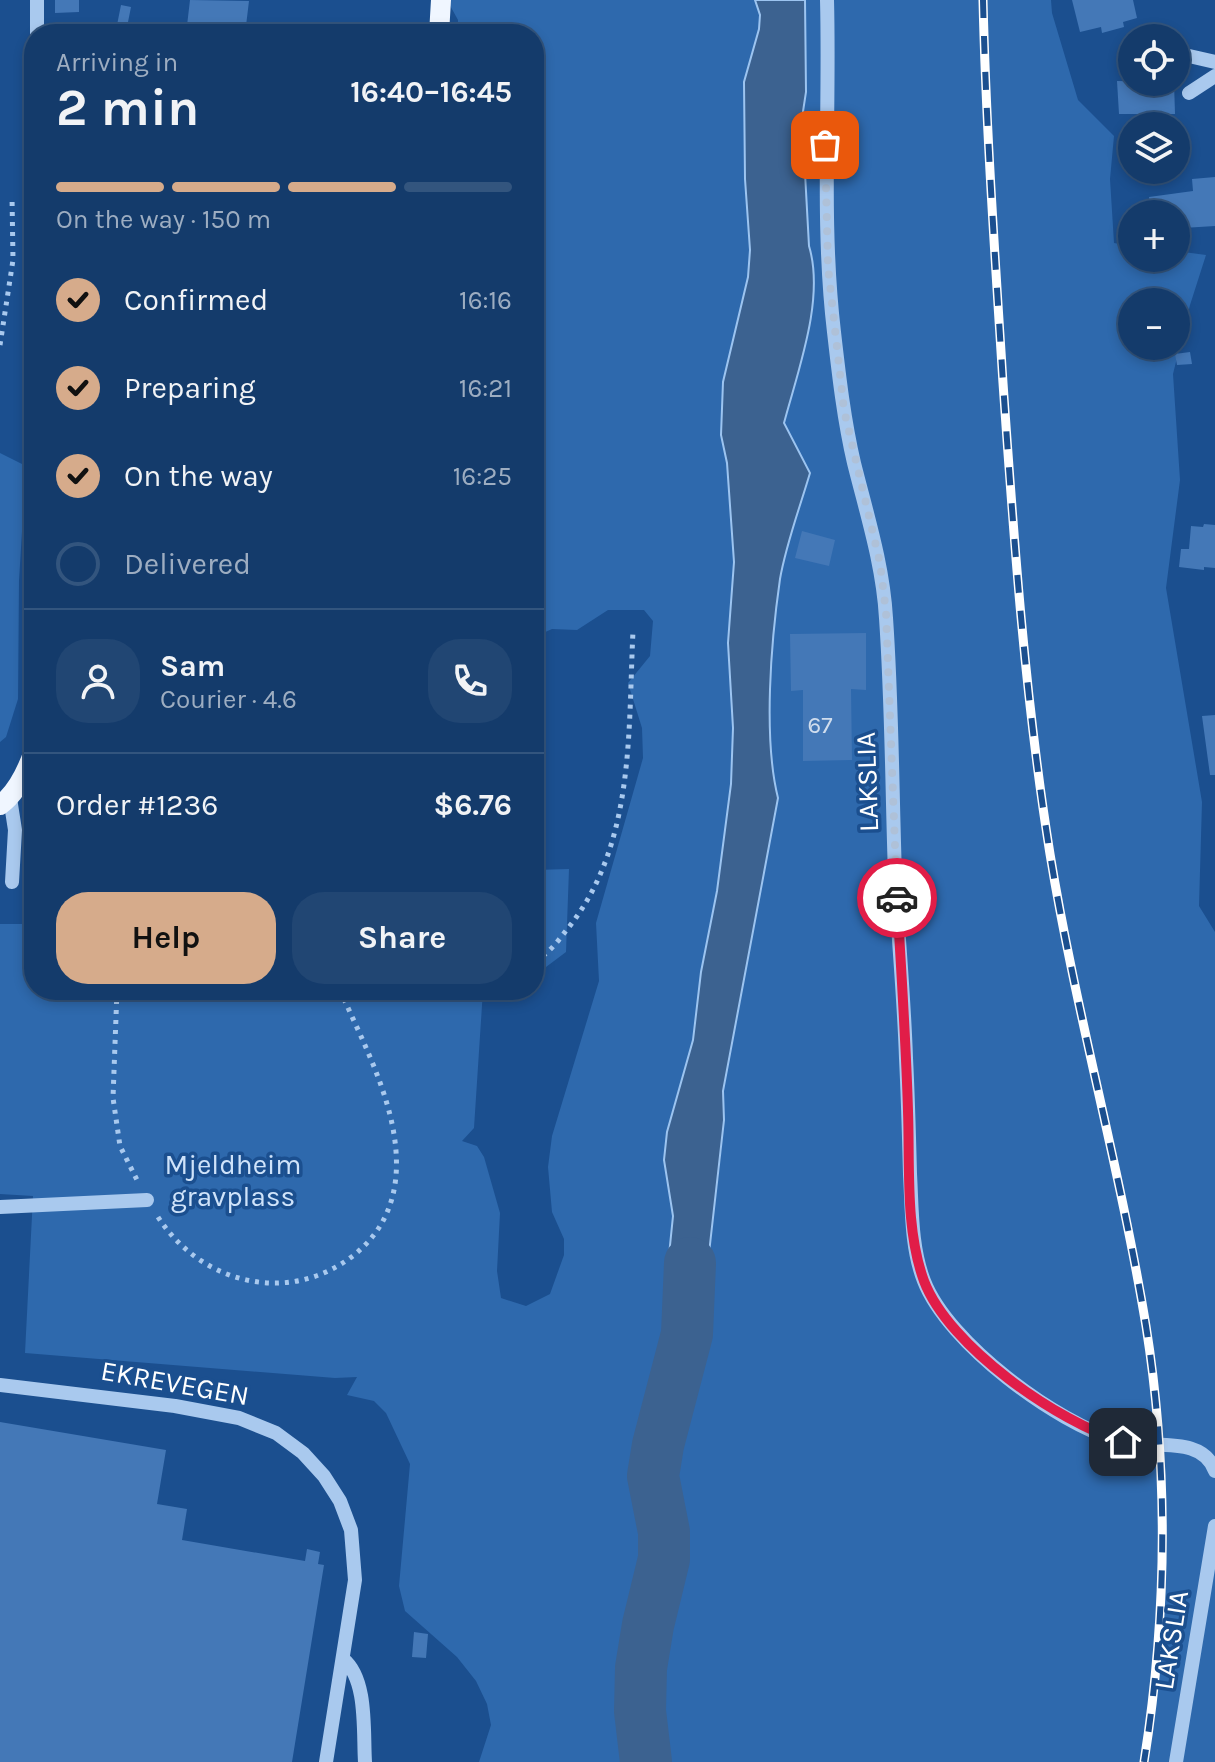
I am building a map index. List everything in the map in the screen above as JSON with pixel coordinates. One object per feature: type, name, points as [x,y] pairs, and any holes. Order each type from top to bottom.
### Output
[{"type":"main road","points":[[440,24],[441,0]]},
{"type":"main road","points":[[5,802],[24,774]]},
{"type":"street","points":[[37,0],[37,24]]},
{"type":"street","name":"LAKSLIA","points":[[827,0],[828,267],[844,410],[880,563],[886,612],[911,1207],[916,1251],[924,1281],[954,1327],[983,1356],[1034,1397],[1100,1435],[1146,1446],[1189,1447],[1201,1451],[1212,1462],[1215,1471]]},
{"type":"street","points":[[1190,56],[1215,62]]},
{"type":"street","points":[[1190,92],[1215,76]]},
{"type":"street","points":[[5,802],[15,830],[12,882]]},
{"type":"street","points":[[0,1207],[147,1200]]},
{"type":"street","name":"EKREVEGEN","points":[[0,1385],[175,1406],[239,1418],[276,1433],[303,1453],[324,1476],[340,1501],[351,1530],[355,1580],[326,1762]]},
{"type":"street","name":"LAKSLIA","points":[[1176,1762],[1215,1526]]},
{"type":"street","points":[[343,1659],[357,1676],[365,1762]]},
{"type":"path","points":[[0,345],[13,260],[12,196]]},
{"type":"path","points":[[544,953],[582,911],[597,883],[617,828],[627,750],[633,631]]},
{"type":"path","points":[[117,1000],[113,1098],[120,1146],[147,1200],[171,1237],[202,1262],[229,1275],[285,1284],[314,1278],[338,1267],[365,1245],[382,1224],[391,1204],[396,1175],[390,1118],[371,1062],[344,1000]]},
{"type":"green space","name":"Mjeldheim gravplass","points":[[447,0],[755,0],[760,15],[744,82],[745,179],[750,250],[748,277],[721,435],[727,463],[734,562],[728,643],[733,728],[731,784],[693,1040],[667,1132],[664,1160],[673,1216],[664,1303],[671,1323],[687,1334],[710,1304],[710,1251],[722,1145],[723,1091],[778,798],[773,774],[770,719],[771,660],[780,579],[810,473],[784,423],[808,335],[814,289],[802,118],[806,92],[805,0],[1051,0],[1052,13],[1078,100],[1114,136],[1110,179],[1114,243],[1118,244],[1118,272],[1190,272],[1190,253],[1206,255],[1190,305],[1190,288],[1118,288],[1118,360],[1176,360],[1173,374],[1180,480],[1166,588],[1202,802],[1199,906],[1215,932],[1215,1762],[479,1762],[491,1725],[487,1704],[476,1681],[457,1657],[405,1611],[399,1586],[410,1464],[386,1413],[374,1401],[347,1395],[357,1377],[335,1378],[25,1353],[33,1196],[0,1194],[0,924],[24,924],[24,1000],[482,1000],[474,1128],[462,1141],[477,1146],[484,1157],[500,1213],[497,1271],[501,1298],[526,1306],[550,1294],[564,1255],[564,1239],[552,1212],[548,1167],[552,1136],[599,981],[596,923],[643,758],[642,728],[628,683],[650,656],[653,621],[644,610],[608,610],[577,630],[552,629],[544,633],[544,24],[458,24]]},
{"type":"green space","points":[[0,453],[24,465],[24,499],[19,581],[18,699],[6,737],[0,742]]},
{"type":"green space","points":[[569,869],[566,952],[544,968],[544,870]]},
{"type":"shaded area","points":[[755,0],[805,0],[806,92],[802,118],[814,289],[808,334],[784,423],[810,473],[780,579],[771,660],[770,719],[773,774],[778,798],[723,1091],[724,1120],[707,1271],[710,1304],[700,1333],[691,1334],[674,1328],[664,1304],[673,1216],[664,1160],[667,1132],[693,1040],[731,784],[733,728],[728,643],[734,562],[727,463],[721,435],[723,382],[748,277],[750,250],[745,179],[744,82],[759,29],[760,15]]},
{"type":"building","points":[[55,0],[79,0],[79,12],[55,13]]},
{"type":"building","points":[[190,0],[249,1],[246,24],[187,24]]},
{"type":"building","points":[[1072,0],[1133,0],[1137,18],[1102,33],[1101,27],[1080,32]]},
{"type":"building","points":[[121,5],[131,7],[128,24],[117,24]]},
{"type":"building","points":[[1117,81],[1118,96],[1174,96],[1175,112],[1119,112]]},
{"type":"building","points":[[1215,177],[1215,226],[1190,228],[1190,200],[1149,200],[1149,197],[1193,191],[1192,179]]},
{"type":"building","points":[[1190,352],[1192,364],[1177,365],[1176,360],[1190,360]]},
{"type":"building","points":[[1204,524],[1215,525],[1215,568],[1179,567],[1181,549],[1189,549],[1191,526],[1203,527]]},
{"type":"building","points":[[802,531],[835,540],[829,566],[795,558]]},
{"type":"building","points":[[866,633],[866,690],[851,689],[852,760],[803,761],[803,690],[791,691],[790,634]]},
{"type":"building","points":[[1215,715],[1215,775],[1210,775],[1202,716]]},
{"type":"building","points":[[0,1422],[166,1450],[157,1504],[187,1509],[182,1540],[305,1561],[307,1549],[320,1552],[318,1564],[324,1565],[292,1762],[0,1762]]},
{"type":"building","points":[[414,1632],[428,1634],[426,1658],[412,1657]]},
{"type":"waterway","points":[[646,1762],[640,1711],[641,1668],[664,1559],[664,1532],[653,1476],[687,1334],[690,1263]]},
{"type":"railway","points":[[983,0],[1003,383],[1016,560],[1034,737],[1050,854],[1072,973],[1124,1208],[1146,1326],[1159,1435],[1161,1599],[1144,1762]]},
{"type":"way so far","points":[[825,145],[833,329],[844,410],[880,563],[886,612],[897,898]]},
{"type":"route","points":[[897,898],[911,1207],[916,1251],[924,1281],[954,1327],[983,1356],[1034,1397],[1070,1420],[1123,1442]]}]
